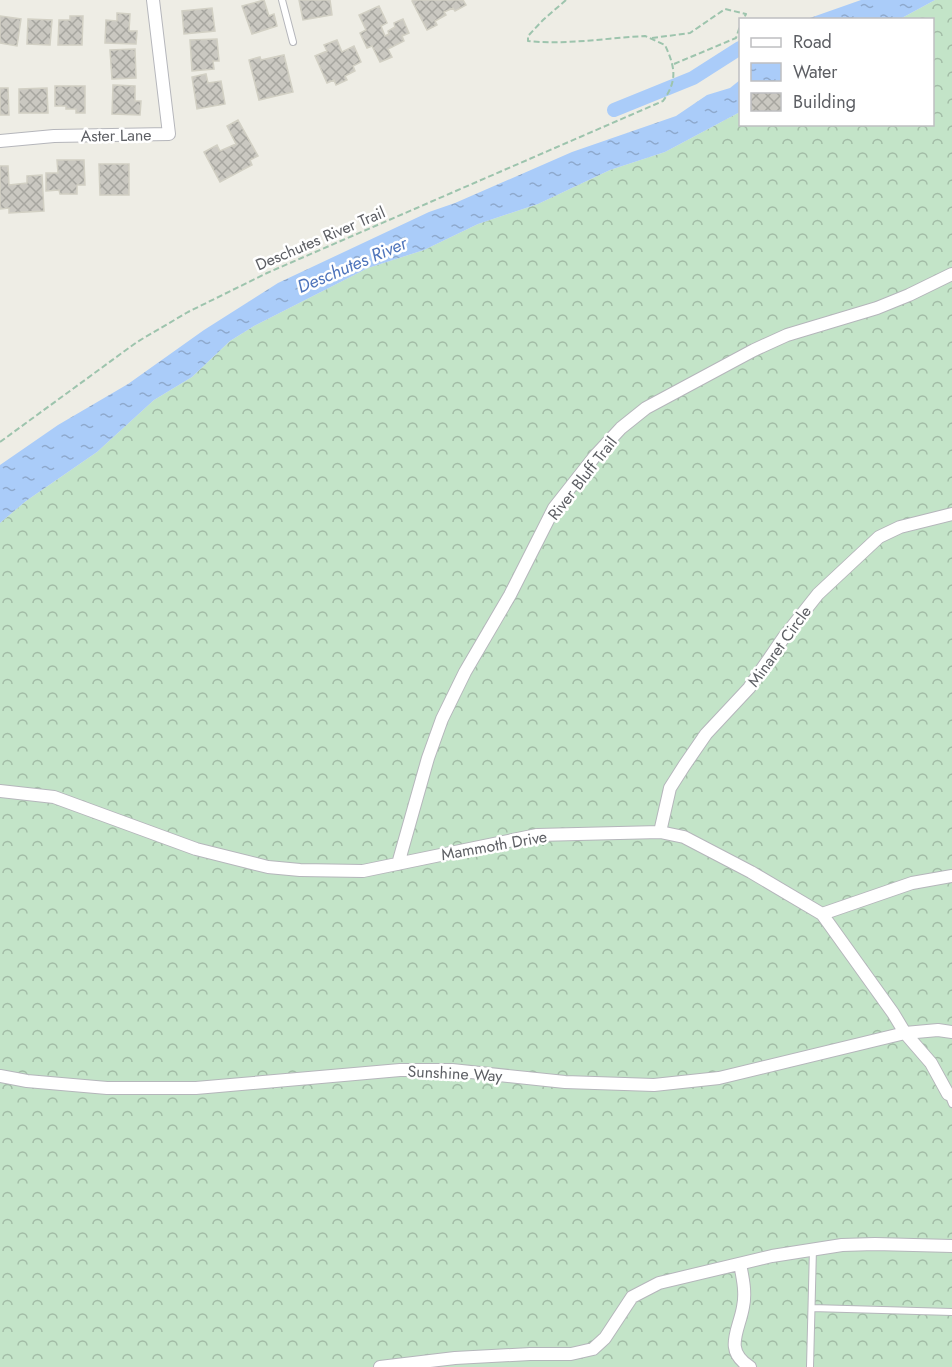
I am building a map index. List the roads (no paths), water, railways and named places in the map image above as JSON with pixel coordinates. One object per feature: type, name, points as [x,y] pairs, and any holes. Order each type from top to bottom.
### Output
[{"type":"street","name":"Aster Lane","points":[[0,141],[54,136],[169,134],[153,0]]},
{"type":"street","name":"River Bluff Trail","points":[[398,864],[428,758],[442,719],[465,672],[510,596],[554,508],[595,456],[621,428],[646,408],[754,350],[788,335],[877,308],[952,274]]},
{"type":"street","name":"Minaret Circle","points":[[660,832],[670,788],[684,766],[706,734],[749,688],[784,637],[818,594],[879,537],[900,527],[952,514]]},
{"type":"street","name":"Mammoth Drive","points":[[0,791],[54,797],[196,849],[268,867],[332,872],[363,871],[537,836],[660,832],[684,837],[751,872],[822,914],[905,1033],[931,1063],[950,1099]]},
{"type":"street","points":[[822,914],[912,883],[952,876]]},
{"type":"street","points":[[905,1033],[938,1030],[952,1032]]},
{"type":"street","name":"Sunshine Way","points":[[0,1076],[27,1081],[107,1088],[196,1088],[400,1070],[452,1070],[565,1082],[654,1085],[719,1078],[905,1033]]},
{"type":"street","points":[[380,1367],[466,1358],[571,1354],[593,1349],[605,1338],[632,1297],[659,1283],[772,1256],[813,1248],[875,1244],[952,1246]]},
{"type":"street","points":[[740,1264],[744,1285],[743,1307],[735,1348],[738,1358],[750,1367]]},
{"type":"lane","points":[[282,0],[293,42]]},
{"type":"lane","points":[[810,1367],[813,1248]]},
{"type":"lane","points":[[812,1308],[952,1312]]},
{"type":"water","points":[[861,0],[935,0],[902,18],[810,18]]},
{"type":"water","name":"Deschutes River","points":[[739,81],[739,113],[665,152],[610,170],[538,204],[478,224],[424,250],[368,268],[254,326],[230,341],[192,377],[154,400],[97,452],[26,501],[0,523],[0,465],[58,425],[128,384],[204,330],[278,283],[429,212],[572,152],[676,116],[707,95],[730,88]]},
{"type":"waterway","points":[[614,110],[693,78],[739,49]]}]
